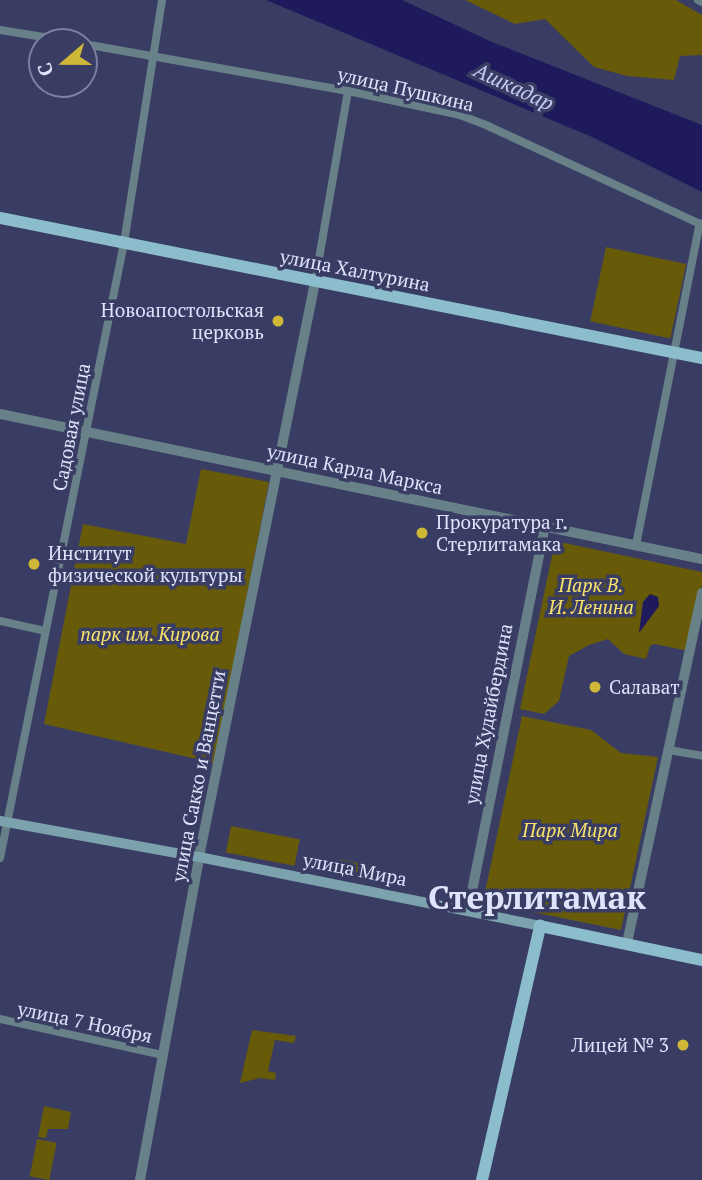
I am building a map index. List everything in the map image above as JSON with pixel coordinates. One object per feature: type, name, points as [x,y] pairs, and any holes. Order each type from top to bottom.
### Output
[{"type":"main road","name":"улица Халтурина","points":[[0,219],[702,358]]},
{"type":"main road","name":"улица Мира","points":[[3,822],[199,857],[702,960]]},
{"type":"main road","points":[[482,1180],[544,927]]},
{"type":"main road","points":[[491,1180],[544,927]]},
{"type":"street","name":"Садовая улица","points":[[0,858],[3,822],[87,432],[124,243],[162,0]]},
{"type":"street","points":[[0,30],[28,35]]},
{"type":"street","name":"улица Пушкина","points":[[98,46],[348,91],[460,116],[488,125],[701,224]]},
{"type":"street","name":"улица Сакко и Ванцетти","points":[[140,1180],[199,857],[315,282],[348,91]]},
{"type":"street","points":[[636,545],[701,224]]},
{"type":"street","name":"улица Карла Маркса","points":[[0,414],[702,559]]},
{"type":"street","name":"улица Худайбердина","points":[[468,911],[545,526]]},
{"type":"street","points":[[627,943],[702,593]]},
{"type":"street","points":[[0,621],[45,631]]},
{"type":"street","points":[[669,750],[702,756]]},
{"type":"street","name":"улица 7 Ноября","points":[[0,1019],[163,1055]]},
{"type":"green space","points":[[465,0],[676,0],[702,15],[702,55],[680,56],[674,80],[627,76],[594,67],[545,19],[515,24]]},
{"type":"green space","points":[[606,247],[686,264],[670,338],[590,321]]},
{"type":"green space","name":"парк им. Кирова","points":[[201,469],[269,482],[214,763],[44,724],[83,524],[186,544]]},
{"type":"green space","name":"Парк В. И. Ленина","points":[[555,541],[702,572],[702,585],[689,651],[654,644],[650,646],[646,659],[624,654],[608,639],[589,645],[569,656],[559,701],[544,714],[520,709]]},
{"type":"green space","name":"Парк Мира","points":[[522,716],[591,730],[621,753],[658,757],[621,930],[483,902]]},
{"type":"green space","points":[[231,826],[300,839],[295,866],[226,853]]},
{"type":"green space","points":[[339,859],[373,866],[371,879],[336,872]]},
{"type":"green space","points":[[252,1030],[296,1036],[294,1043],[275,1040],[268,1071],[276,1073],[275,1080],[260,1078],[240,1083]]},
{"type":"green space","points":[[44,1106],[71,1112],[68,1129],[48,1129],[46,1138],[38,1137]]},
{"type":"green space","points":[[37,1139],[57,1143],[49,1180],[30,1176]]},
{"type":"water","name":"Ашкадар","points":[[266,0],[402,0],[492,42],[702,125],[702,192],[592,137]]},
{"type":"water","name":"Салават","points":[[650,594],[658,597],[659,606],[639,633],[643,602]]},
{"type":"place","name":"Новоапостольская церковь","points":[[278,321]]},
{"type":"place","name":"Прокуратура г. Стерлитамака","points":[[422,533]]},
{"type":"place","name":"Институт физической культуры","points":[[34,564]]},
{"type":"place","name":"Салават","points":[[595,687]]},
{"type":"place","name":"Лицей № 3","points":[[683,1045]]},
{"type":"district","name":"Стерлитамак","points":[[537,897]]}]
